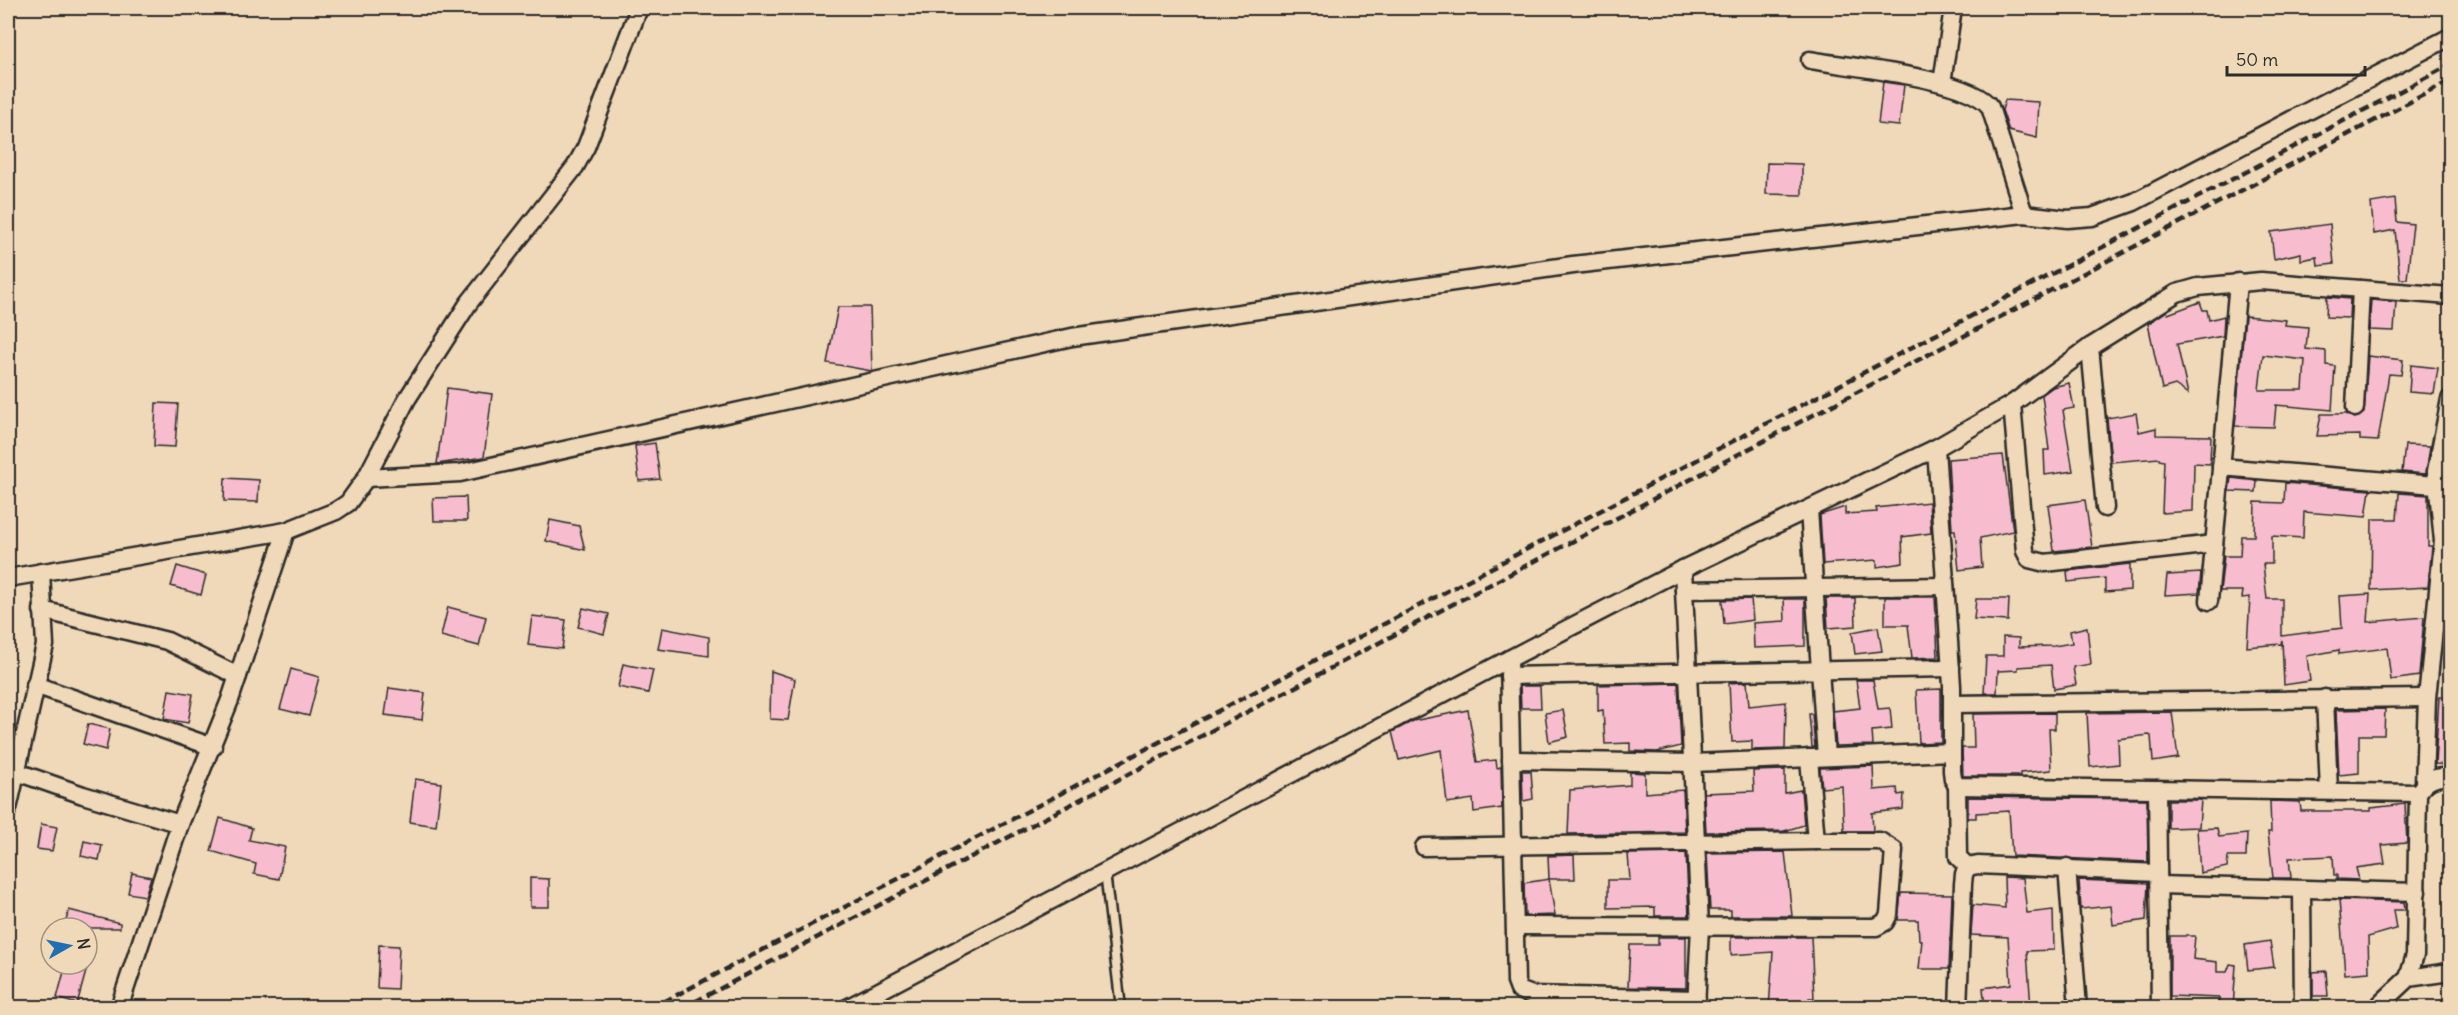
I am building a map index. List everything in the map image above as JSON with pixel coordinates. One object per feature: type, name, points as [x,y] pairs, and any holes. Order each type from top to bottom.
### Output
[{"type":"street","points":[[8,578],[286,531],[336,511],[348,503],[366,478],[407,399],[468,304],[575,167],[586,147],[639,8]]},
{"type":"street","points":[[1942,83],[1953,8]]},
{"type":"street","points":[[366,478],[460,473],[1080,335],[1324,303],[1573,265],[2024,214],[2067,219],[2092,217],[2114,210],[2451,37]]},
{"type":"street","points":[[1810,60],[1942,83],[1984,98],[1990,107],[2024,214]]},
{"type":"street","points":[[2209,601],[2238,282]]},
{"type":"street","points":[[847,1008],[869,1003],[1105,872],[1683,569],[1936,448],[2012,404],[2090,347],[2177,293],[2198,287],[2238,282],[2451,296]]},
{"type":"street","points":[[2355,408],[2361,289]]},
{"type":"street","points":[[2090,347],[2105,508]]},
{"type":"street","points":[[2378,1006],[2408,978],[2415,955],[2427,698],[2445,575],[2435,485],[2451,399]]},
{"type":"street","points":[[2012,404],[2025,551],[2029,559],[2045,563],[2214,544]]},
{"type":"street","points":[[1936,448],[1951,668],[1952,752],[1953,779],[1957,786],[1958,857],[1968,867]]},
{"type":"street","points":[[2221,467],[2435,485]]},
{"type":"street","points":[[1809,510],[1820,670],[1816,840]]},
{"type":"street","points":[[119,1008],[180,824],[213,747],[286,531]]},
{"type":"street","points":[[1509,659],[1516,982],[1519,990],[1525,993],[1696,1003],[1700,926],[1683,569]]},
{"type":"street","points":[[8,809],[14,771],[45,645],[41,572]]},
{"type":"street","points":[[1684,590],[1945,586]]},
{"type":"street","points":[[42,610],[167,641],[238,676]]},
{"type":"street","points":[[1509,676],[1951,668]]},
{"type":"street","points":[[35,686],[213,747]]},
{"type":"street","points":[[2325,698],[2329,791]]},
{"type":"street","points":[[1952,704],[2427,698]]},
{"type":"street","points":[[1511,760],[1693,763],[1952,752]]},
{"type":"street","points":[[14,771],[83,795],[180,824]]},
{"type":"street","points":[[1957,786],[2329,791],[2421,788],[2441,777],[2451,777]]},
{"type":"street","points":[[2157,789],[2160,1008]]},
{"type":"street","points":[[1424,847],[1816,840],[1880,841],[1894,850],[1889,914],[1885,922],[1876,927],[1516,926]]},
{"type":"street","points":[[1959,1008],[1963,884],[1964,874],[1968,867],[1978,865],[2067,867],[2158,879],[2302,890],[2417,892]]},
{"type":"street","points":[[2067,867],[2078,1008]]},
{"type":"street","points":[[2302,890],[2303,1008]]},
{"type":"street","points":[[2408,978],[2451,972]]},
{"type":"lane","points":[[1105,872],[1121,1008]]},
{"type":"building","points":[[1883,82],[1904,85],[1899,126],[1878,124]]},
{"type":"building","points":[[2005,100],[2039,102],[2037,138],[2009,131],[2002,110]]},
{"type":"building","points":[[1767,163],[1802,164],[1802,195],[1766,194]]},
{"type":"building","points":[[2395,199],[2397,222],[2413,224],[2407,279],[2400,279],[2395,230],[2374,234],[2371,203]]},
{"type":"building","points":[[2330,224],[2334,264],[2318,266],[2317,257],[2301,260],[2301,253],[2274,259],[2271,232]]},
{"type":"building","points":[[2327,297],[2350,299],[2349,318],[2326,317]]},
{"type":"building","points":[[2371,300],[2396,302],[2394,331],[2369,330]]},
{"type":"building","points":[[2200,302],[2203,310],[2207,310],[2209,320],[2224,316],[2223,336],[2177,344],[2188,394],[2175,385],[2162,389],[2148,324],[2167,311],[2168,314]]},
{"type":"building","points":[[838,307],[870,307],[872,371],[827,363]]},
{"type":"building","points":[[2245,316],[2286,320],[2285,325],[2308,327],[2306,349],[2326,351],[2326,365],[2335,366],[2332,410],[2276,405],[2274,427],[2235,426]],"holes":[[[2263,355],[2305,360],[2303,390],[2259,390]]]},
{"type":"building","points":[[2368,356],[2403,360],[2401,375],[2389,374],[2378,441],[2360,440],[2360,435],[2317,436],[2321,414],[2346,414],[2355,418],[2364,413]]},
{"type":"building","points":[[2411,365],[2438,368],[2434,394],[2409,392]]},
{"type":"building","points":[[2069,383],[2074,408],[2063,410],[2073,471],[2045,475],[2044,450],[2049,450],[2042,395],[2053,387]]},
{"type":"building","points":[[447,388],[492,394],[484,457],[437,464]]},
{"type":"building","points":[[156,403],[178,404],[175,447],[154,446]]},
{"type":"building","points":[[2136,413],[2139,432],[2156,428],[2156,435],[2211,436],[2210,464],[2194,463],[2193,511],[2162,513],[2164,461],[2159,458],[2111,462],[2107,418]]},
{"type":"building","points":[[655,443],[660,479],[639,481],[635,446]]},
{"type":"building","points":[[2405,445],[2430,446],[2426,474],[2402,472]]},
{"type":"building","points":[[2451,451],[2451,480],[2447,480],[2447,471]]},
{"type":"building","points":[[2003,455],[2013,531],[1980,538],[1982,567],[1959,570],[1955,530],[1952,530],[1948,459]]},
{"type":"building","points":[[225,478],[259,480],[258,502],[224,501]]},
{"type":"building","points":[[2231,478],[2257,481],[2256,492],[2229,491]]},
{"type":"building","points":[[2285,483],[2370,490],[2366,517],[2304,512],[2303,538],[2272,536],[2272,564],[2263,564],[2267,599],[2282,599],[2282,636],[2342,628],[2340,596],[2370,594],[2368,622],[2424,617],[2419,676],[2391,680],[2387,648],[2339,654],[2339,650],[2307,656],[2310,681],[2284,685],[2282,640],[2281,644],[2247,647],[2250,597],[2242,598],[2243,591],[2220,591],[2224,556],[2240,556],[2241,536],[2254,536],[2255,502],[2284,503]]},
{"type":"building","points":[[2399,493],[2428,495],[2428,546],[2432,546],[2428,587],[2371,590],[2372,519],[2397,519]]},
{"type":"building","points":[[466,497],[467,521],[434,521],[433,498]]},
{"type":"building","points":[[2085,500],[2092,547],[2054,551],[2048,505]]},
{"type":"building","points":[[1929,502],[1931,533],[1902,537],[1903,563],[1877,567],[1877,560],[1823,564],[1820,515],[1845,507],[1845,514],[1877,512],[1876,508]]},
{"type":"building","points":[[550,520],[579,526],[585,550],[546,541]]},
{"type":"building","points":[[2130,564],[2130,590],[2105,592],[2105,578],[2068,582],[2067,571]]},
{"type":"building","points":[[177,566],[206,575],[201,595],[171,586]]},
{"type":"building","points":[[2201,573],[2199,593],[2165,595],[2167,575]]},
{"type":"building","points":[[1885,597],[1935,597],[1938,657],[1912,658],[1908,625],[1885,625]]},
{"type":"building","points":[[1826,598],[1855,598],[1856,626],[1828,628]]},
{"type":"building","points":[[1751,599],[1753,620],[1724,624],[1722,600]]},
{"type":"building","points":[[1784,599],[1805,599],[1805,646],[1754,648],[1753,623],[1785,621]]},
{"type":"building","points":[[1976,599],[2009,599],[2008,621],[1974,619]]},
{"type":"building","points":[[448,607],[486,617],[479,646],[441,636]]},
{"type":"building","points":[[583,608],[609,614],[604,634],[578,627]]},
{"type":"building","points":[[532,616],[566,620],[562,649],[528,645]]},
{"type":"building","points":[[1878,627],[1882,651],[1855,654],[1852,632]]},
{"type":"building","points":[[2087,627],[2091,664],[2073,667],[2076,685],[2054,689],[2051,665],[2018,667],[2018,670],[1998,671],[1997,693],[1984,693],[1986,656],[2003,656],[2003,637],[2019,638],[2019,647],[2054,646],[2072,643],[2070,631]]},
{"type":"building","points":[[662,628],[709,637],[709,656],[658,649]]},
{"type":"building","points":[[623,664],[653,670],[648,693],[618,687]]},
{"type":"building","points":[[291,669],[319,677],[309,716],[280,709]]},
{"type":"building","points":[[771,671],[795,679],[788,720],[770,719]]},
{"type":"building","points":[[1856,680],[1873,680],[1878,709],[1890,708],[1892,729],[1872,731],[1873,745],[1836,746],[1833,711],[1860,708]]},
{"type":"building","points":[[1747,682],[1749,706],[1786,702],[1785,749],[1752,750],[1752,741],[1732,742],[1729,683]]},
{"type":"building","points":[[1678,683],[1681,746],[1657,752],[1630,751],[1630,743],[1605,744],[1603,710],[1598,711],[1598,685]]},
{"type":"building","points":[[1520,686],[1540,686],[1541,708],[1521,708]]},
{"type":"building","points":[[389,688],[425,693],[422,720],[385,715]]},
{"type":"building","points":[[1941,689],[1941,742],[1919,743],[1916,690]]},
{"type":"building","points":[[169,690],[193,694],[188,723],[164,719]]},
{"type":"building","points":[[2439,697],[2451,697],[2451,765],[2435,764]]},
{"type":"building","points":[[2385,709],[2384,735],[2359,735],[2359,773],[2339,775],[2336,710]]},
{"type":"building","points":[[1468,710],[1477,762],[1496,760],[1497,768],[1501,767],[1502,808],[1474,812],[1473,799],[1447,803],[1441,750],[1399,760],[1392,732],[1413,721]]},
{"type":"building","points":[[1563,710],[1568,737],[1549,742],[1545,713]]},
{"type":"building","points":[[2172,712],[2178,758],[2153,762],[2151,736],[2149,735],[2118,739],[2119,764],[2090,767],[2087,713]]},
{"type":"building","points":[[2055,713],[2055,729],[2049,729],[2051,770],[2020,773],[2020,776],[1963,776],[1962,748],[1974,748],[1973,714]]},
{"type":"building","points":[[1809,714],[1812,714],[1815,747],[1812,747]]},
{"type":"building","points":[[88,724],[110,729],[106,750],[83,744]]},
{"type":"building","points":[[1873,766],[1874,790],[1897,788],[1898,795],[1904,794],[1903,809],[1872,813],[1873,831],[1844,831],[1842,786],[1822,788],[1820,768]]},
{"type":"building","points":[[1785,770],[1785,793],[1801,790],[1804,825],[1784,831],[1706,832],[1704,793],[1754,791],[1753,771]]},
{"type":"building","points":[[1522,771],[1531,771],[1533,799],[1523,801]]},
{"type":"building","points":[[1630,772],[1645,773],[1645,793],[1683,790],[1685,832],[1568,834],[1570,790],[1630,785]]},
{"type":"building","points":[[415,779],[441,783],[436,826],[410,822]]},
{"type":"building","points":[[1968,797],[2147,799],[2148,862],[2012,856],[2009,811],[1976,813],[1976,818],[1968,818]]},
{"type":"building","points":[[2168,800],[2201,800],[2199,827],[2168,828]]},
{"type":"building","points":[[2270,801],[2300,802],[2301,811],[2371,811],[2371,808],[2405,804],[2407,843],[2382,845],[2385,864],[2356,868],[2359,880],[2337,879],[2337,875],[2334,875],[2333,856],[2289,858],[2291,878],[2273,878],[2268,832],[2271,832]]},
{"type":"building","points":[[220,818],[252,828],[249,840],[285,847],[279,879],[254,874],[256,864],[211,851]]},
{"type":"building","points":[[41,824],[57,827],[52,851],[37,849]]},
{"type":"building","points":[[2217,828],[2219,837],[2247,834],[2246,857],[2228,857],[2227,867],[2200,873],[2197,829]]},
{"type":"building","points":[[84,841],[102,845],[99,860],[81,856]]},
{"type":"building","points":[[1785,852],[1792,916],[1731,916],[1731,910],[1710,910],[1707,853]]},
{"type":"building","points":[[1686,853],[1689,916],[1655,916],[1655,907],[1608,908],[1608,880],[1630,880],[1628,854]]},
{"type":"building","points":[[1574,855],[1575,879],[1549,879],[1548,856]]},
{"type":"building","points":[[132,873],[151,877],[145,896],[128,893]]},
{"type":"building","points":[[2004,877],[2023,878],[2027,913],[2053,910],[2054,950],[2027,951],[2031,1008],[1985,1008],[1983,988],[2011,984],[2008,937],[1971,935],[1973,905],[2005,908]]},
{"type":"building","points":[[530,878],[549,879],[549,907],[530,907]]},
{"type":"building","points":[[1549,879],[1555,915],[1525,916],[1524,883]]},
{"type":"building","points":[[2079,880],[2148,883],[2146,920],[2113,925],[2111,906],[2081,909]]},
{"type":"building","points":[[1901,893],[1952,894],[1949,969],[1919,969],[1922,940],[1919,940],[1918,920],[1898,920]]},
{"type":"building","points":[[2339,900],[2404,902],[2405,910],[2393,910],[2396,929],[2368,937],[2369,972],[2345,974]]},
{"type":"building","points":[[69,910],[93,916],[67,916]]},
{"type":"building","points":[[99,918],[120,923],[120,928],[99,928]]},
{"type":"building","points":[[2170,936],[2195,936],[2193,959],[2217,962],[2217,972],[2227,972],[2230,964],[2236,965],[2233,1008],[2217,1008],[2219,998],[2170,996]]},
{"type":"building","points":[[1658,937],[1686,937],[1686,988],[1628,987],[1630,945],[1658,945]]},
{"type":"building","points":[[1731,937],[1811,937],[1814,998],[1809,998],[1810,1008],[1769,1008],[1773,952],[1731,955]]},
{"type":"building","points":[[2270,941],[2274,967],[2248,970],[2245,945]]},
{"type":"building","points":[[379,945],[399,946],[397,989],[377,988]]},
{"type":"building","points":[[2326,971],[2328,996],[2313,996],[2313,972]]},
{"type":"building","points":[[63,976],[85,976],[77,1004],[57,998]]},
{"type":"railway","points":[[652,1008],[2450,65]]},
{"type":"railway","points":[[683,1008],[2450,81]]}]
